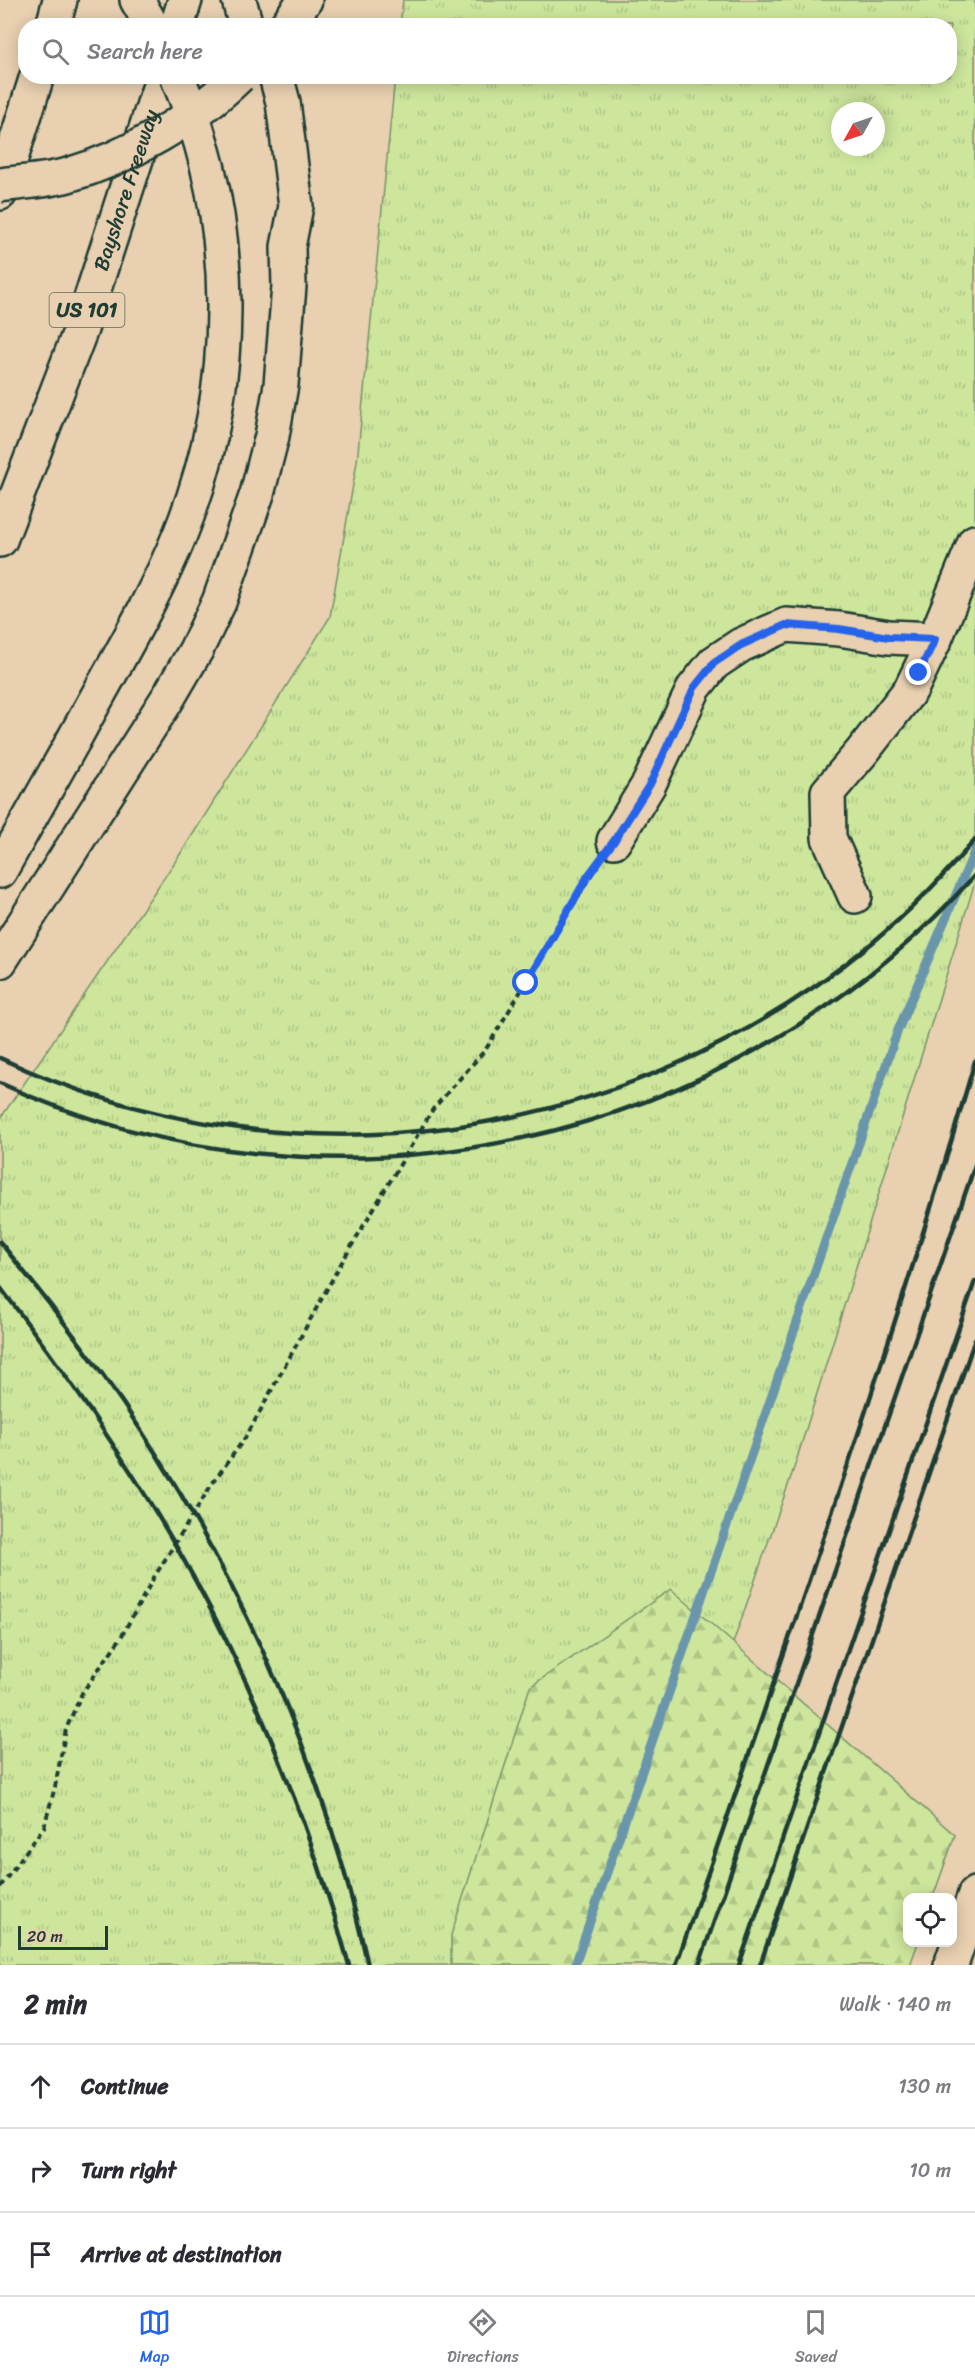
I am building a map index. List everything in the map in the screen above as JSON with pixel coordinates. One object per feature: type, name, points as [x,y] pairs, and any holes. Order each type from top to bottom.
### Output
[{"type":"main road","points":[[55,18],[60,0]]},
{"type":"main road","points":[[137,0],[147,18]]},
{"type":"main road","points":[[179,18],[185,0]]},
{"type":"main road","points":[[239,0],[244,18]]},
{"type":"main road","points":[[256,0],[260,18]]},
{"type":"main road","points":[[292,18],[305,0]]},
{"type":"main road","points":[[0,194],[34,84]]},
{"type":"main road","name":"Bayshore Freeway","points":[[0,540],[81,329],[160,84]]},
{"type":"main road","points":[[0,871],[161,577],[188,511],[212,430],[221,372],[224,276],[219,225],[209,174],[180,84]]},
{"type":"main road","points":[[0,194],[68,175],[113,158],[155,137],[196,111],[229,84]]},
{"type":"main road","points":[[262,84],[278,209],[288,248]]},
{"type":"main road","points":[[0,961],[168,698],[219,602],[257,494],[272,436],[281,385],[289,286],[288,248],[296,206],[283,102],[278,84]]},
{"type":"main road","points":[[0,185],[68,175]]},
{"type":"main road","points":[[855,896],[829,838],[828,792],[911,689],[935,639],[975,542]]},
{"type":"main road","points":[[614,841],[650,784],[694,688],[714,663],[741,645],[786,625],[839,629],[889,637],[935,639]]},
{"type":"main road","points":[[951,1965],[975,1894]]},
{"type":"path","points":[[0,1887],[44,1827],[55,1787],[66,1729],[82,1693],[120,1639],[153,1579],[212,1484],[247,1435],[339,1267],[433,1108],[486,1049],[588,876],[614,841]]},
{"type":"green space","points":[[403,0],[975,0],[975,882],[794,1468],[621,1965],[0,1965],[0,1119],[183,850],[330,617],[357,462],[394,84],[957,84],[957,18],[401,18]]},
{"type":"green space","points":[[671,1589],[955,1835],[934,1893],[903,1893],[903,1947],[917,1947],[910,1965],[451,1965],[451,1935],[530,1687]]},
{"type":"waterway","points":[[575,1965],[898,1030],[975,850]]},
{"type":"railway","points":[[0,1058],[110,1100],[223,1126],[338,1135],[452,1127],[565,1104],[673,1065],[776,1012],[872,943],[900,919],[975,840]]},
{"type":"railway","points":[[0,1083],[127,1129],[258,1154],[390,1156],[521,1138],[648,1101],[768,1043],[877,968],[975,875]]},
{"type":"railway","points":[[676,1965],[869,1402],[975,1061]]},
{"type":"railway","points":[[699,1965],[975,1165]]},
{"type":"railway","points":[[0,1242],[62,1320],[121,1401],[194,1516],[227,1577],[285,1702],[310,1766],[352,1898],[368,1965]]},
{"type":"railway","points":[[739,1965],[975,1281]]},
{"type":"railway","points":[[0,1287],[63,1372],[124,1461],[180,1552],[205,1599],[229,1646],[281,1763],[311,1843],[349,1965]]},
{"type":"railway","points":[[760,1965],[975,1339]]},
{"type":"route","points":[[526,983],[588,876],[614,841],[650,784],[694,688],[714,663],[741,645],[786,625],[839,629],[889,637],[935,639],[919,673]]}]
